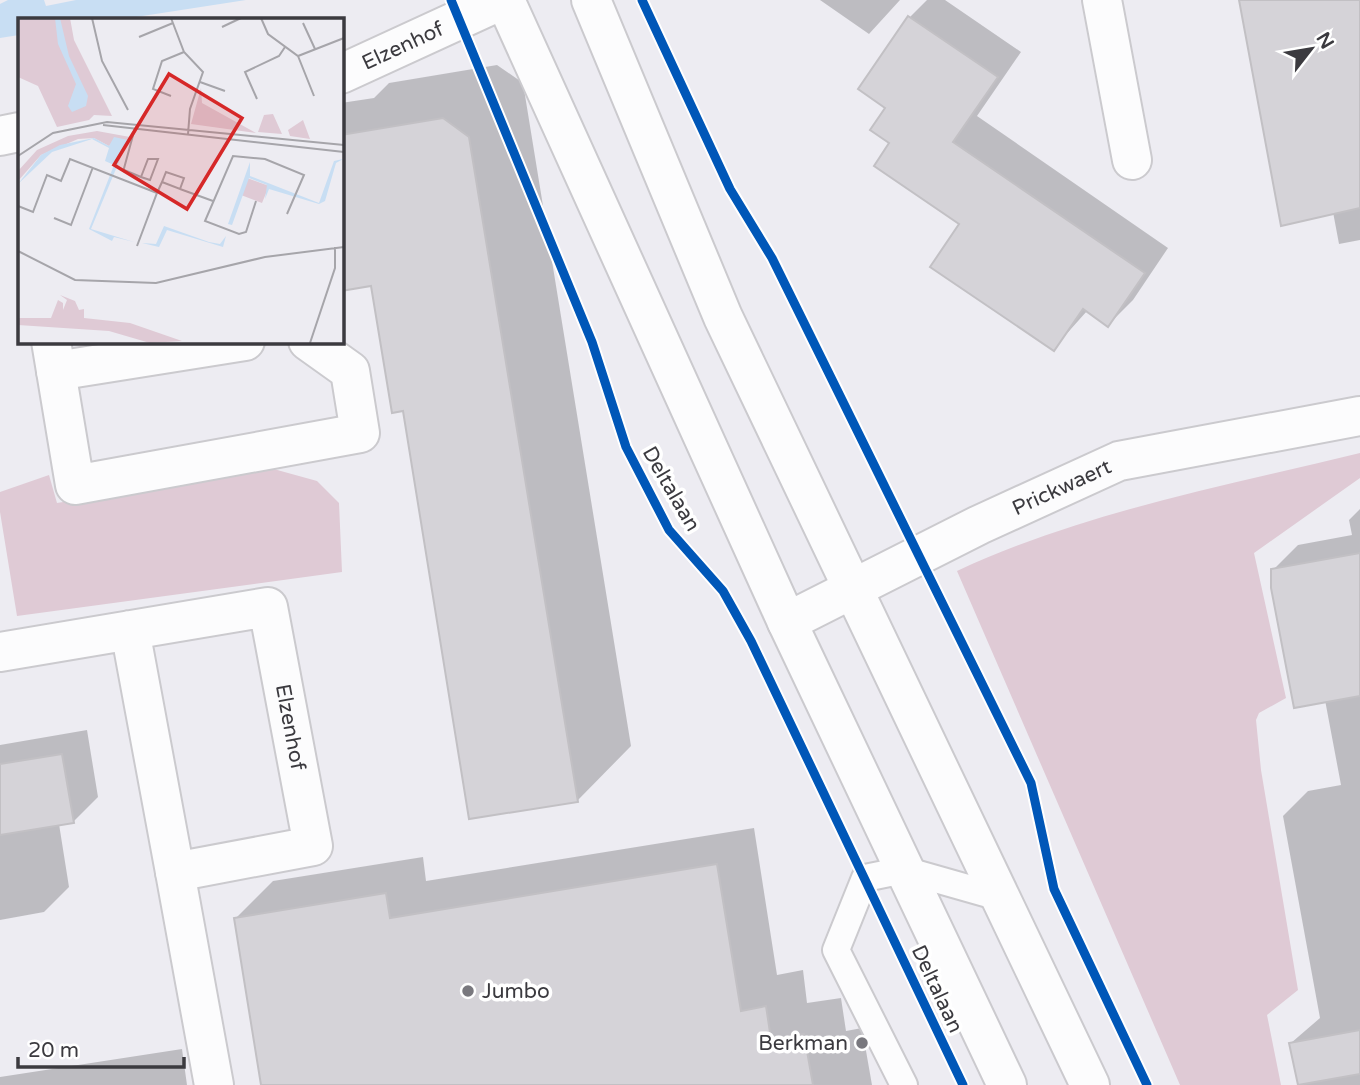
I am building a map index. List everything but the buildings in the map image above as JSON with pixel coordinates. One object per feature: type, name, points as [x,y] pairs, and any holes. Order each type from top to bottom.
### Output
[{"type":"street","name":"Elzenhof","points":[[343,73],[503,0]]},
{"type":"street","name":"Deltalaan","points":[[503,0],[787,622],[1007,1085]]},
{"type":"street","points":[[591,0],[723,317],[1090,1085]]},
{"type":"street","points":[[1102,0],[1132,160]]},
{"type":"street","points":[[220,343],[54,356],[75,485],[360,433],[350,371],[311,343]]},
{"type":"street","name":"Prickwaert","points":[[787,622],[979,525],[1119,461],[1360,416]]},
{"type":"street","name":"Elzenhof","points":[[0,652],[268,607],[313,846],[175,872]]},
{"type":"street","points":[[130,630],[214,1085]]},
{"type":"lane","points":[[904,1085],[836,950],[865,878],[904,870],[999,897]]},
{"type":"shaded area","points":[[1360,453],[1360,478],[1254,553],[1286,698],[1259,713],[1256,720],[1261,770],[1298,990],[1267,1015],[1281,1085],[1180,1085],[957,571],[1005,550],[1104,516]]},
{"type":"shaded area","points":[[270,468],[317,481],[339,503],[342,572],[17,616],[0,512],[0,492],[49,475],[57,503]]},
{"type":"water","points":[[8,0],[44,0],[46,6],[76,0],[246,0],[129,18],[18,18],[18,35],[0,38],[0,4]]},
{"type":"cycle path","points":[[451,0],[592,342],[626,447],[669,530],[723,591],[751,641],[963,1085]]},
{"type":"cycle path","points":[[642,0],[730,189],[772,258],[1031,783],[1054,889],[1147,1085]]},
{"type":"place","name":"Jumbo","points":[[468,991]]},
{"type":"place","name":"Berkman","points":[[862,1043]]}]
